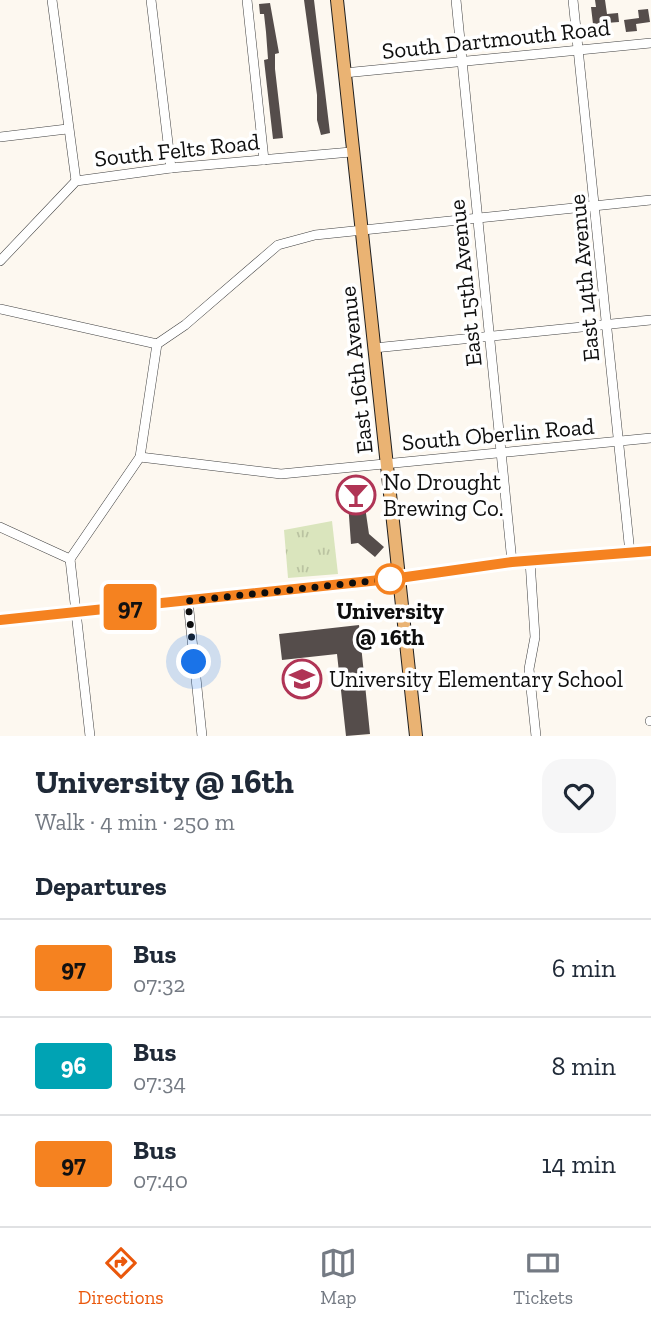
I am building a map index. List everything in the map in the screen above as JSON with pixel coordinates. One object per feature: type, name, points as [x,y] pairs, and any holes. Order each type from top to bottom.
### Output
[{"type":"main road","name":"East 16th Avenue","points":[[338,0],[351,152],[362,232],[415,736]]},
{"type":"main road","points":[[399,578],[512,562],[651,551]]},
{"type":"street","points":[[52,0],[76,181]]},
{"type":"street","points":[[151,0],[171,169]]},
{"type":"street","points":[[247,0],[264,160]]},
{"type":"street","name":"East 15th Avenue","points":[[456,0],[512,562]]},
{"type":"street","name":"East 14th Avenue","points":[[573,0],[597,205],[630,553]]},
{"type":"street","name":"South Dartmouth Road","points":[[344,73],[651,43]]},
{"type":"street","points":[[0,137],[67,129]]},
{"type":"street","name":"South Felts Road","points":[[0,261],[76,181],[351,152]]},
{"type":"street","points":[[0,309],[157,344],[185,325],[278,245],[315,235],[651,200]]},
{"type":"street","points":[[374,348],[651,320]]},
{"type":"street","points":[[90,736],[71,559],[140,457],[157,344]]},
{"type":"street","name":"South Oberlin Road","points":[[140,457],[281,474],[651,438]]},
{"type":"street","points":[[0,527],[71,559]]},
{"type":"street","points":[[530,561],[536,637],[529,668],[536,736]]},
{"type":"street","points":[[0,620],[399,578]]},
{"type":"street","points":[[188,601],[202,736]]},
{"type":"green space","points":[[332,521],[338,574],[288,578],[284,530]]},
{"type":"building","points":[[304,0],[314,0],[330,133],[321,135],[317,120],[317,95]]},
{"type":"building","points":[[595,0],[605,0],[607,14],[618,13],[619,22],[593,24],[591,7],[596,7]]},
{"type":"building","points":[[270,3],[279,53],[275,54],[275,69],[283,138],[273,139],[264,60],[268,59],[266,32],[264,14],[260,14],[259,4]]},
{"type":"building","points":[[648,9],[650,22],[636,24],[637,31],[626,32],[624,20],[639,18],[638,10]]},
{"type":"building","points":[[362,486],[369,534],[384,547],[375,557],[358,543],[351,544],[347,488]]},
{"type":"building","name":"University Elementary School","points":[[359,625],[370,734],[346,736],[337,654],[282,660],[279,634]]},
{"type":"bus line","name":"97","points":[[0,620],[196,601],[512,562],[651,551]]},
{"type":"place","name":"No Drought Brewing Co.","points":[[356,495]]},
{"type":"place","name":"University @ 16th","points":[[390,579]]},
{"type":"place","name":"University Elementary School","points":[[302,679]]},
{"type":"route","points":[[194,662],[188,601],[390,579]]}]
